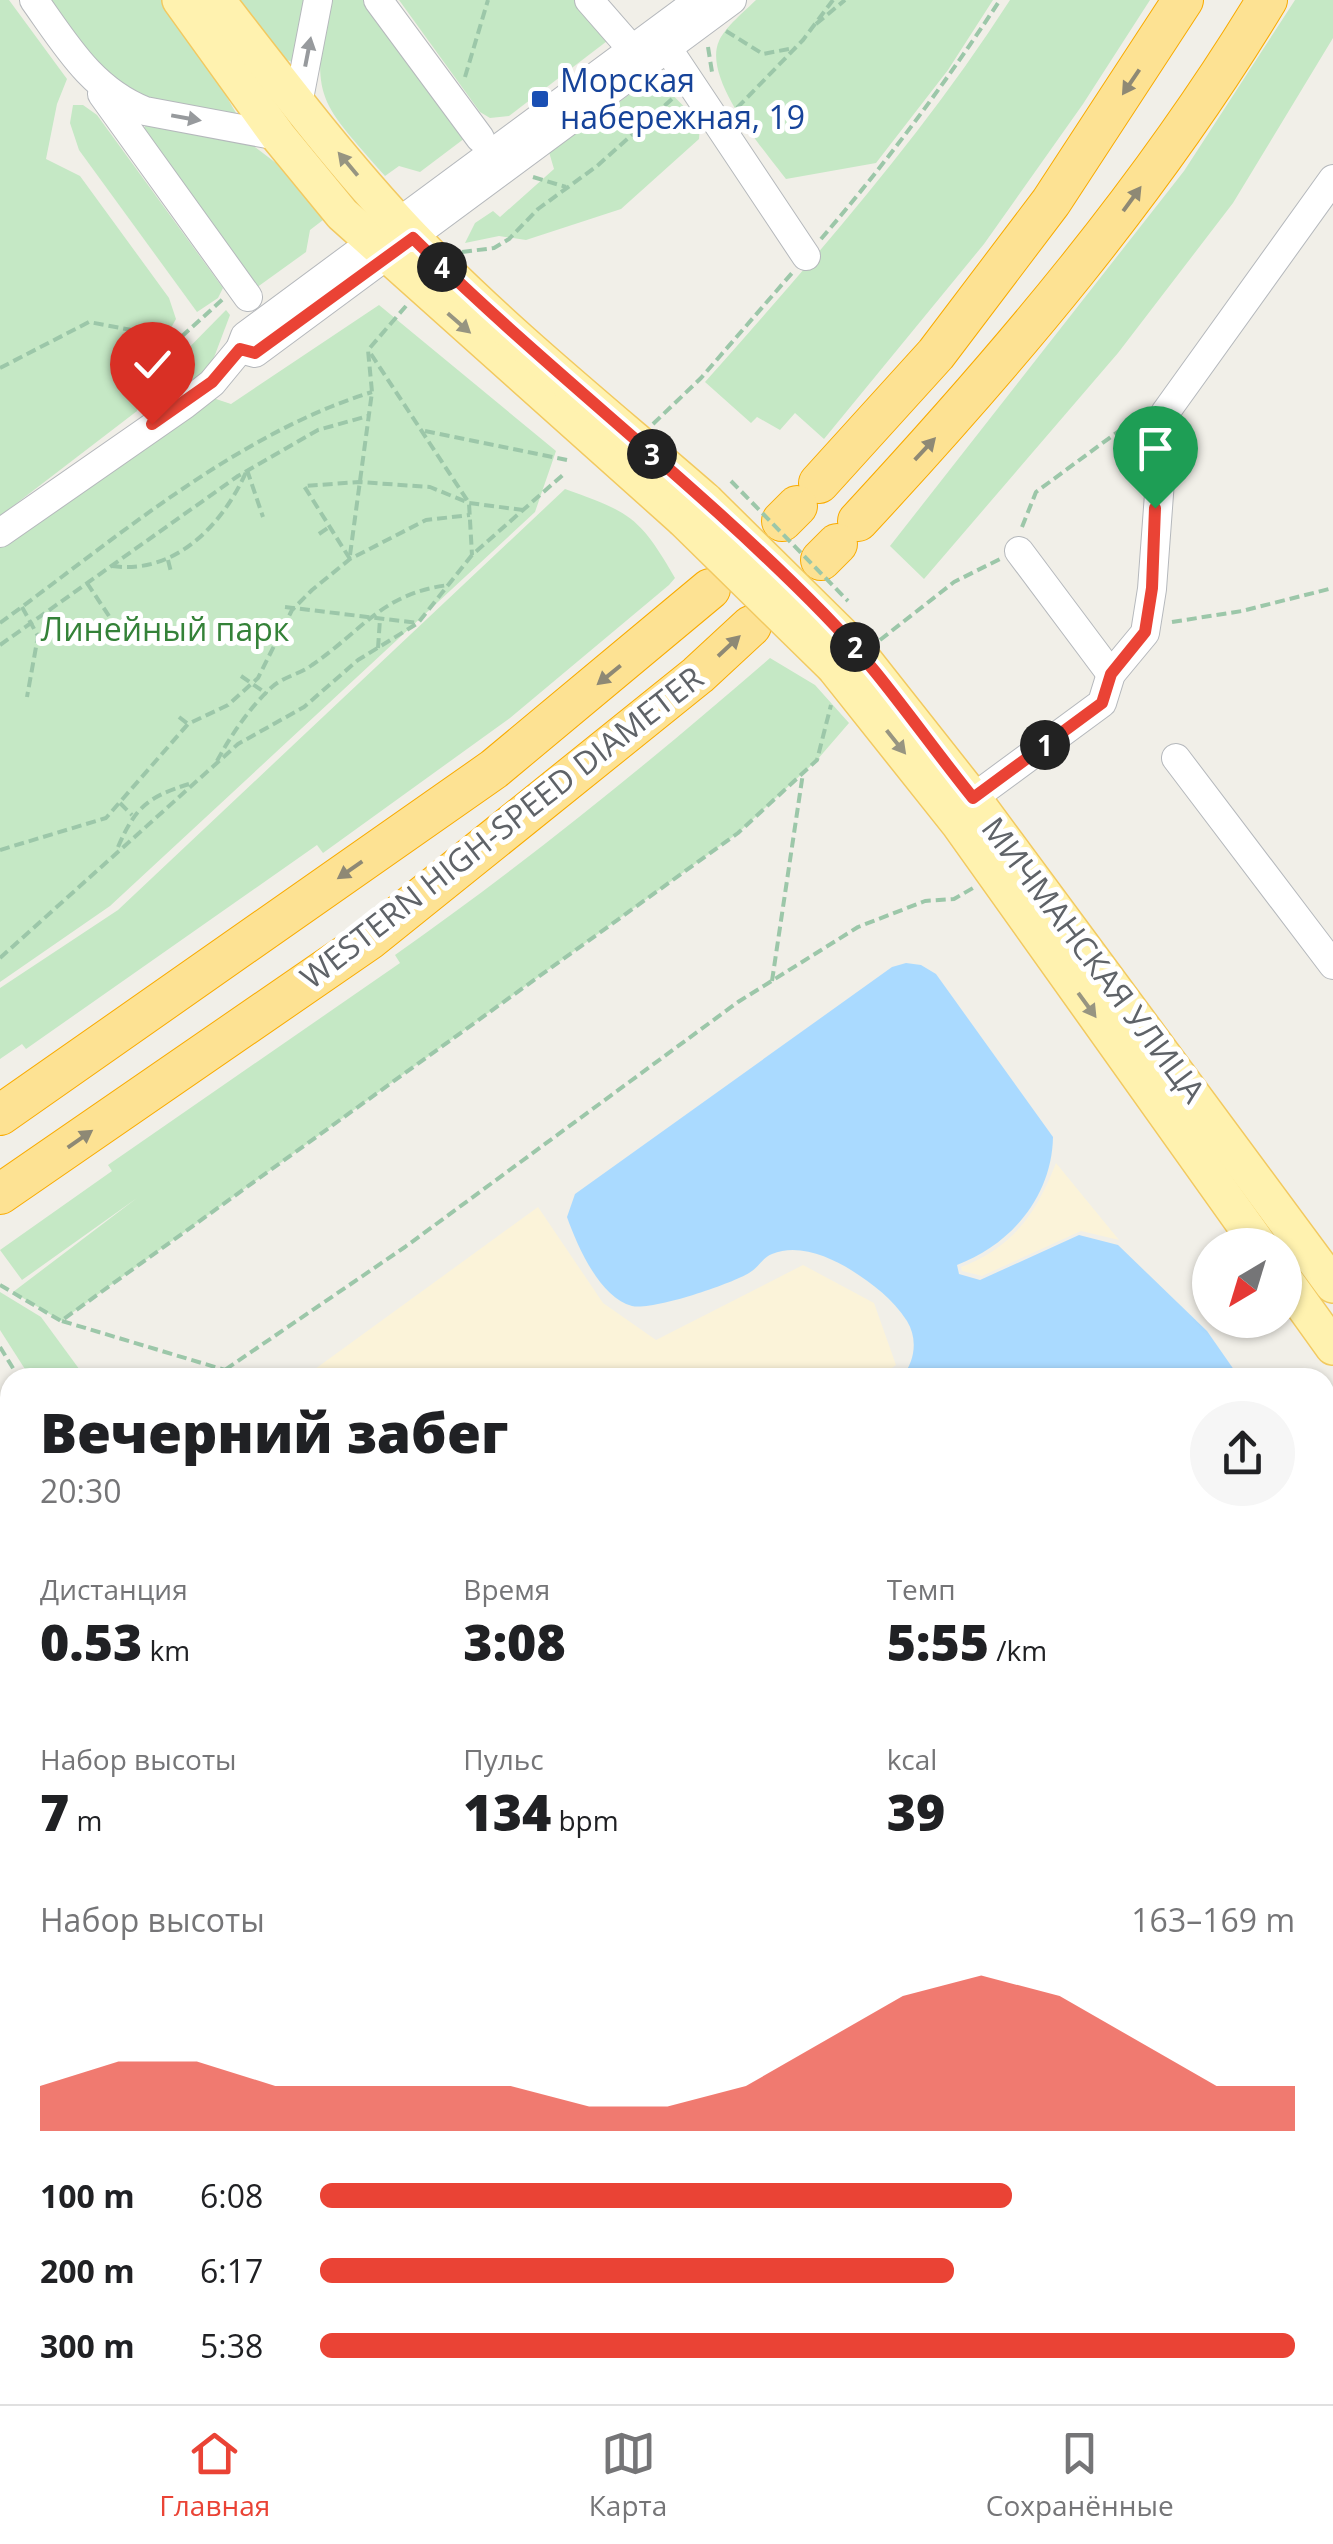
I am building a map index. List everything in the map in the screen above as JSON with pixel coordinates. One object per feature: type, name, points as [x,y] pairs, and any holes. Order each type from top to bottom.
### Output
[{"type":"highway","points":[[799,503],[936,354],[1051,202],[1183,0]]},
{"type":"highway","points":[[839,542],[978,391],[1100,244],[1224,71],[1267,0]]},
{"type":"highway","name":"WESTERN HIGH-SPEED DIAMETER","points":[[0,1115],[494,769],[710,590]]},
{"type":"highway","name":"WESTERN HIGH-SPEED DIAMETER","points":[[0,1194],[370,939],[698,675],[751,626]]},
{"type":"main road","name":"МИЧМАНСКАЯ УЛИЦА","points":[[180,0],[278,136],[342,214],[393,240],[706,500],[973,798],[1333,1285]]},
{"type":"main road","name":"МИЧМАНСКАЯ УЛИЦА","points":[[217,0],[298,104],[393,240]]},
{"type":"main road","name":"МИЧМАНСКАЯ УЛИЦА","points":[[850,662],[958,824],[1248,1228]]},
{"type":"main road","points":[[1302,1303],[1333,1346]]},
{"type":"street","points":[[34,0],[240,295]]},
{"type":"street","points":[[298,104],[318,0]]},
{"type":"street","points":[[378,0],[480,138]]},
{"type":"street","points":[[590,0],[651,49],[704,82],[719,126],[806,256]]},
{"type":"street","points":[[0,533],[212,382],[240,349],[255,353],[393,240],[651,49],[699,0]]},
{"type":"street","points":[[651,49],[726,12]]},
{"type":"street","points":[[89,77],[126,104],[145,111],[278,136]]},
{"type":"street","points":[[973,798],[1102,703],[1111,674],[1145,632],[1152,588],[1164,413],[1333,179]]},
{"type":"street","points":[[1019,551],[1111,674]]},
{"type":"street","points":[[1176,758],[1333,966]]},
{"type":"path","points":[[461,91],[488,0]]},
{"type":"path","points":[[719,126],[794,48],[833,0]]},
{"type":"path","points":[[808,30],[845,0]]},
{"type":"path","points":[[653,424],[701,378],[882,167],[956,68],[1000,0]]},
{"type":"path","points":[[726,12],[763,54],[794,48]]},
{"type":"path","points":[[457,253],[494,248],[509,239],[675,96],[704,82],[708,44],[714,34]]},
{"type":"path","points":[[523,174],[566,187]]},
{"type":"path","points":[[152,424],[143,415],[159,368],[179,339],[240,295]]},
{"type":"path","points":[[350,558],[372,392],[368,350],[406,306]]},
{"type":"path","points":[[0,368],[90,322],[179,339]]},
{"type":"path","points":[[368,350],[469,503],[472,555]]},
{"type":"path","points":[[0,623],[235,454],[342,401],[372,392]]},
{"type":"path","points":[[62,1321],[738,833],[817,760],[850,662],[954,582],[1019,551],[1023,516],[1036,492],[1149,409],[1164,413]]},
{"type":"path","points":[[0,645],[247,470],[318,430],[368,416]]},
{"type":"path","points":[[424,431],[567,460]]},
{"type":"path","points":[[110,566],[136,569],[168,560],[224,515],[247,470]]},
{"type":"path","points":[[247,470],[264,517]]},
{"type":"path","points":[[0,958],[238,744],[304,707],[378,648],[418,624],[472,555],[565,474]]},
{"type":"path","points":[[350,558],[304,486],[360,482],[430,487],[469,503],[523,510]]},
{"type":"path","points":[[706,500],[850,603]]},
{"type":"path","points":[[224,515],[231,520]]},
{"type":"path","points":[[0,850],[106,818],[188,724],[228,704],[252,684],[292,610],[350,558],[426,520],[470,515]]},
{"type":"path","points":[[319,534],[329,527]]},
{"type":"path","points":[[168,560],[171,572]]},
{"type":"path","points":[[87,582],[109,616]]},
{"type":"path","points":[[215,764],[230,736],[274,686],[312,666],[366,618],[421,588],[448,585]]},
{"type":"path","points":[[1145,632],[1162,624],[1242,611],[1333,588]]},
{"type":"path","points":[[22,607],[32,622],[38,648],[28,698]]},
{"type":"path","points":[[285,607],[418,624]]},
{"type":"path","points":[[378,648],[380,619]]},
{"type":"path","points":[[242,676],[266,694]]},
{"type":"path","points":[[179,718],[188,724]]},
{"type":"path","points":[[772,980],[803,773]]},
{"type":"path","points":[[115,852],[132,816],[159,793],[193,783]]},
{"type":"path","points":[[120,803],[132,816]]},
{"type":"path","points":[[43,837],[45,830]]},
{"type":"path","points":[[229,1368],[405,1247],[772,980],[858,928],[925,901],[954,899],[980,884]]},
{"type":"path","points":[[0,1284],[62,1321],[219,1368]]},
{"type":"green space","points":[[0,0],[9,0],[67,79],[57,104],[46,159],[80,176],[169,298],[176,319],[153,360],[137,411],[0,516]]},
{"type":"green space","points":[[49,0],[166,0],[191,34],[236,113],[233,116],[158,106],[104,77]]},
{"type":"green space","points":[[232,0],[308,0],[292,62],[285,59]]},
{"type":"green space","points":[[329,0],[365,0],[465,138],[420,172],[399,166],[385,176],[334,114],[321,80],[320,59]]},
{"type":"green space","points":[[399,0],[577,0],[611,38],[509,116],[490,118],[480,112]]},
{"type":"green space","points":[[756,0],[993,0],[948,70],[876,163],[786,179],[738,113],[719,74],[719,41]]},
{"type":"green space","points":[[1010,0],[1150,0],[1083,104],[984,244],[824,439],[795,413],[780,430],[757,417],[751,423],[705,382],[903,149]]},
{"type":"green space","points":[[1295,0],[1333,0],[1333,38],[1233,203],[1118,353],[924,579],[890,546],[1184,171]]},
{"type":"green space","points":[[661,83],[700,123],[699,139],[621,209],[526,240],[499,236],[465,243],[475,223],[493,211],[500,217],[554,169],[549,152],[643,85]]},
{"type":"green space","points":[[73,105],[83,105],[97,115],[223,288],[218,298],[197,312],[79,150],[70,123]]},
{"type":"green space","points":[[146,125],[251,144],[276,163],[323,220],[310,230],[306,252],[256,288],[143,129]]},
{"type":"green space","name":"Линейный парк","points":[[379,305],[556,451],[535,512],[110,906],[0,982],[0,547],[210,397],[231,404]]},
{"type":"green space","points":[[226,310],[230,315],[210,368],[153,413],[165,372]]},
{"type":"green space","points":[[565,489],[619,511],[642,529],[675,578],[669,585],[510,718],[323,853],[317,845],[26,1049],[22,1044],[0,1059],[0,988],[118,910]]},
{"type":"green space","points":[[770,658],[815,685],[849,723],[817,760],[738,833],[61,1321],[13,1292],[137,1198],[22,1280],[0,1250],[112,1171],[108,1165],[400,963],[395,955],[586,811]]},
{"type":"green space","points":[[0,1292],[41,1317],[78,1368],[24,1368],[0,1330]]},
{"type":"sand","points":[[1056,1163],[1119,1240],[1081,1231],[982,1276],[962,1271],[961,1267],[995,1249],[1020,1227],[1040,1198]]},
{"type":"sand","points":[[538,1207],[603,1303],[656,1340],[803,1265],[874,1303],[896,1365],[892,1368],[316,1368]]},
{"type":"water","points":[[906,963],[921,965],[936,974],[1053,1137],[1045,1179],[1025,1216],[995,1245],[957,1265],[959,1274],[980,1280],[1079,1235],[1118,1245],[1192,1317],[1192,1338],[1212,1338],[1233,1368],[907,1368],[914,1342],[901,1313],[882,1292],[851,1270],[824,1256],[803,1251],[772,1254],[740,1278],[691,1295],[632,1306],[609,1292],[583,1255],[567,1217],[575,1194],[892,967]]},
{"type":"place","name":"Морская набережная, 19","points":[[540,99]]},
{"type":"route","points":[[152,424],[212,382],[240,349],[255,353],[413,238],[476,300],[706,501],[823,613],[877,674],[973,798],[1102,703],[1111,674],[1145,632],[1152,588],[1155,508]]}]
